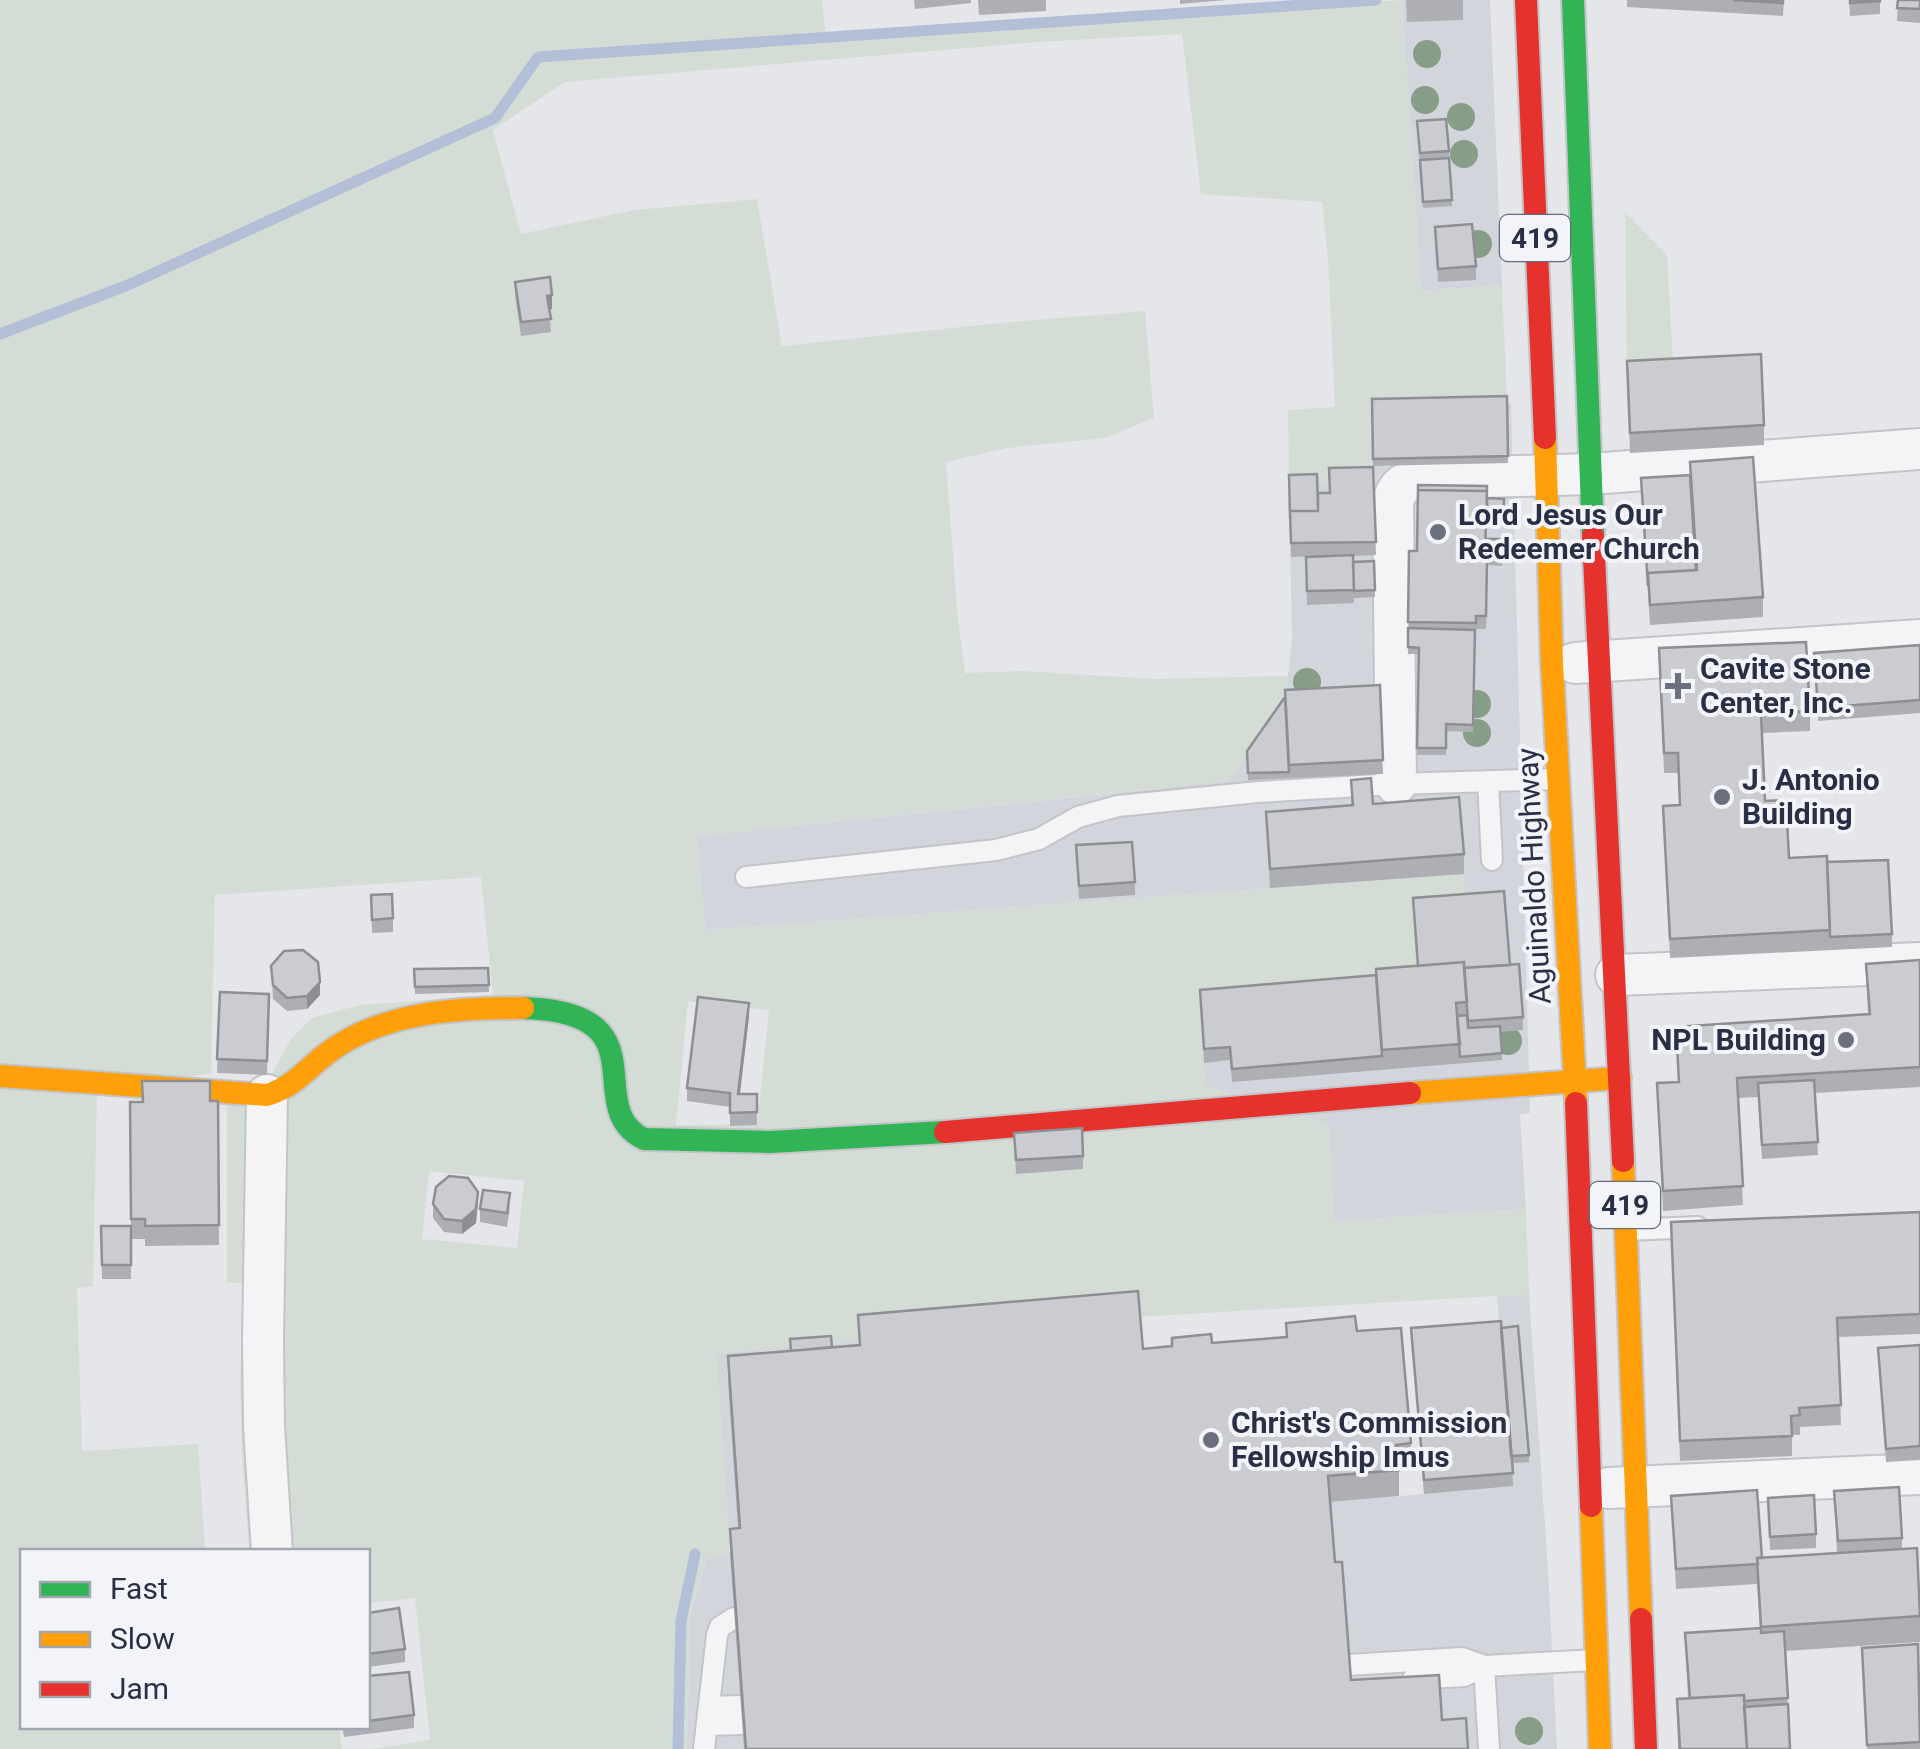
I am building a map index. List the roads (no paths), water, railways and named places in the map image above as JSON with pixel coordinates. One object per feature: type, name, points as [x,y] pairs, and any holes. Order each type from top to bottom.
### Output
[{"type":"main road","name":"Aguinaldo Highway","points":[[1526,0],[1591,1489],[1620,1658],[1646,1749]]},
{"type":"main road","name":"Aguinaldo Highway","points":[[1573,0],[1636,1487],[1620,1658],[1600,1722],[1600,1749]]},
{"type":"main road","points":[[0,1076],[267,1095],[300,1081],[330,1050],[374,1026],[436,1011],[518,1008],[565,1012],[598,1026],[606,1042],[626,1124],[636,1137],[653,1142],[770,1142],[917,1134],[1620,1078]]},
{"type":"street","points":[[1396,784],[1394,495],[1400,486],[1416,478],[1591,474],[1920,448]]},
{"type":"street","points":[[1552,664],[1920,640]]},
{"type":"street","points":[[1616,975],[1920,963]]},
{"type":"street","points":[[267,1095],[263,1342],[272,1549]]},
{"type":"street","points":[[1591,1489],[1920,1474]]},
{"type":"lane","points":[[746,878],[996,850],[1039,839],[1078,817],[1118,806],[1396,784],[1559,779]]},
{"type":"lane","points":[[1488,781],[1492,860]]},
{"type":"lane","points":[[1626,1230],[1711,1226]]},
{"type":"lane","points":[[704,1749],[716,1635],[720,1627],[734,1618]]},
{"type":"lane","points":[[1349,1674],[1462,1658],[1484,1666],[1620,1658]]},
{"type":"lane","points":[[1484,1666],[1489,1749]]},
{"type":"lane","points":[[708,1716],[742,1715]]},
{"type":"lane","points":[[1580,1749],[1600,1722]]},
{"type":"waterway","points":[[0,334],[128,285],[495,118],[538,57],[1376,0]]},
{"type":"waterway","points":[[678,1749],[681,1621],[695,1554]]},
{"type":"place","name":"Lord Jesus Our Redeemer Church","points":[[1438,532]]},
{"type":"place","name":"Cavite Stone Center, Inc.","points":[[1678,686]]},
{"type":"place","name":"J. Antonio Building","points":[[1722,797]]},
{"type":"place","name":"NPL Building","points":[[1846,1040]]},
{"type":"place","name":"Christ's Commission Fellowship Imus","points":[[1211,1440]]}]
